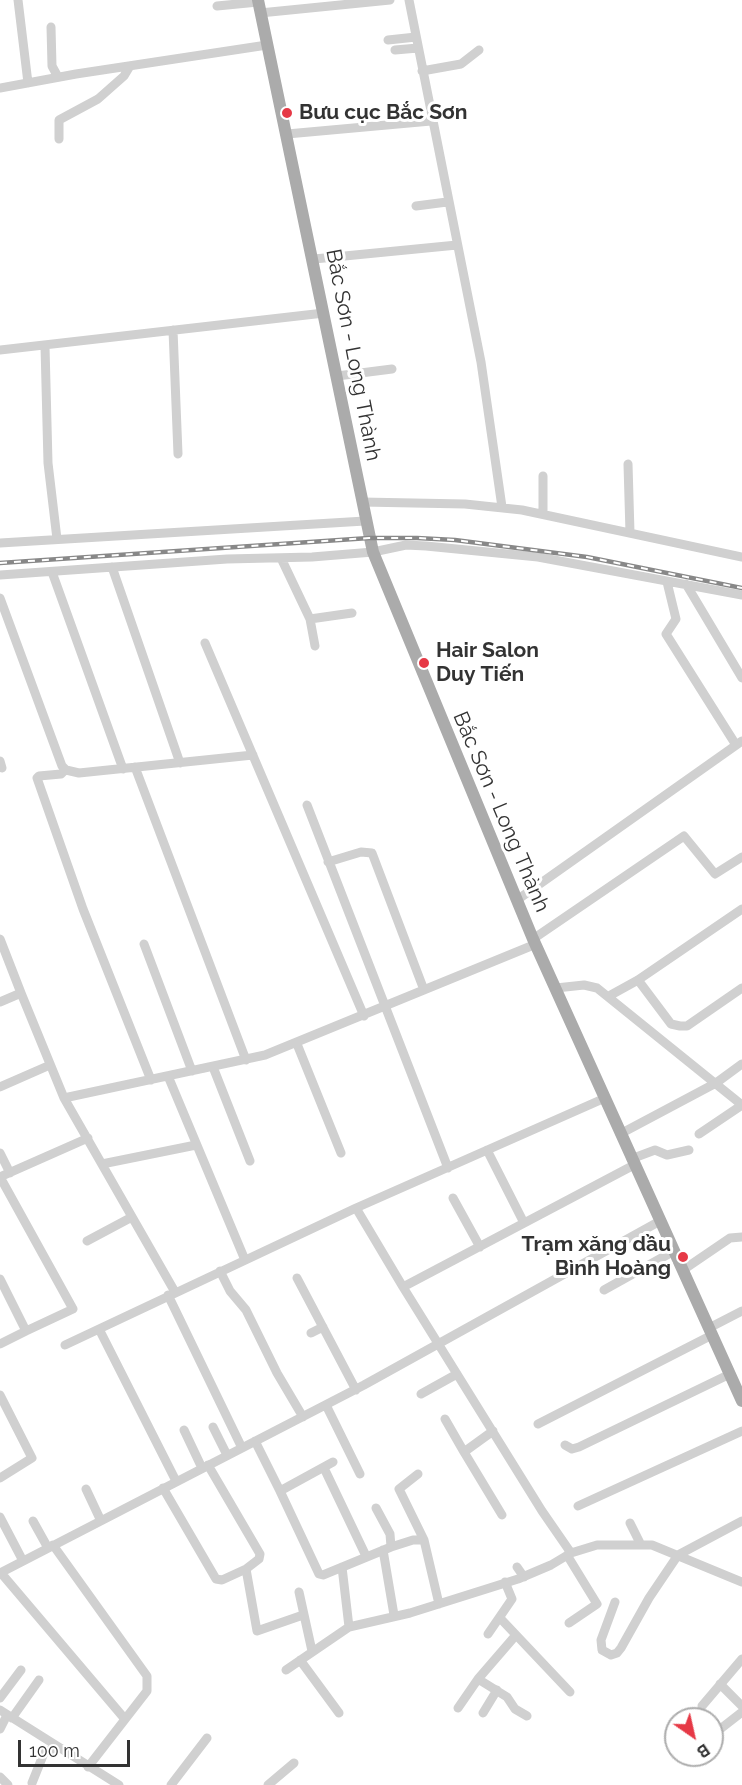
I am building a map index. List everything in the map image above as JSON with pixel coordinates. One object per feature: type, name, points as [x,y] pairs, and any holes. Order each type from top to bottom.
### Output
[{"type":"main road","name":"Bắc Sơn - Long Thành","points":[[259,5],[314,258],[373,552],[517,900],[710,1332],[736,1381],[742,1401]]},
{"type":"street","points":[[18,0],[28,83]]},
{"type":"street","points":[[217,6],[390,0]]},
{"type":"street","points":[[409,0],[447,202],[481,362],[502,507]]},
{"type":"street","points":[[51,27],[52,66],[58,77]]},
{"type":"street","points":[[388,40],[416,37]]},
{"type":"street","points":[[0,88],[267,45]]},
{"type":"street","points":[[395,50],[418,48]]},
{"type":"street","points":[[422,70],[461,64],[479,50]]},
{"type":"street","points":[[59,139],[58,120],[98,99],[123,76],[130,66]]},
{"type":"street","points":[[287,134],[432,121]]},
{"type":"street","points":[[416,206],[447,202]]},
{"type":"street","points":[[314,258],[457,244]]},
{"type":"street","points":[[0,350],[324,313]]},
{"type":"street","points":[[173,330],[178,454]]},
{"type":"street","points":[[45,346],[47,440],[57,539]]},
{"type":"street","points":[[337,376],[392,369]]},
{"type":"street","points":[[628,464],[630,533]]},
{"type":"street","points":[[543,476],[543,514]]},
{"type":"street","points":[[362,502],[454,503],[502,507],[742,557]]},
{"type":"street","points":[[0,543],[365,521]]},
{"type":"street","points":[[0,575],[373,552],[406,545],[461,547],[538,557],[742,595]]},
{"type":"street","points":[[281,558],[309,619],[315,646]]},
{"type":"street","points":[[112,567],[180,763]]},
{"type":"street","points":[[52,572],[123,768]]},
{"type":"street","points":[[517,900],[739,743],[666,634],[676,619],[667,582]]},
{"type":"street","points":[[686,584],[742,678]]},
{"type":"street","points":[[0,598],[65,770]]},
{"type":"street","points":[[309,619],[352,613]]},
{"type":"street","points":[[205,644],[364,1016]]},
{"type":"street","points":[[65,770],[79,773],[253,755]]},
{"type":"street","points":[[135,767],[246,1060]]},
{"type":"street","points":[[65,770],[62,774],[37,778],[82,909],[151,1080]]},
{"type":"street","points":[[307,805],[448,1168]]},
{"type":"street","points":[[64,1098],[246,1060],[297,1044],[364,1016],[535,941],[684,836],[715,874],[742,857]]},
{"type":"street","points":[[328,862],[361,852],[372,853],[424,990]]},
{"type":"street","points":[[609,996],[638,980],[742,909]]},
{"type":"street","points":[[0,939],[64,1098],[132,1217],[171,1294],[242,1448]]},
{"type":"street","points":[[144,944],[192,1071]]},
{"type":"street","points":[[638,980],[671,1024],[680,1026],[687,1026],[742,988]]},
{"type":"street","points":[[556,988],[584,985],[609,996],[691,1066],[742,1105],[699,1134]]},
{"type":"street","points":[[0,1002],[21,993]]},
{"type":"street","points":[[297,1044],[340,1153]]},
{"type":"street","points":[[0,1087],[50,1065]]},
{"type":"street","points":[[620,1134],[716,1083],[742,1065]]},
{"type":"street","points":[[213,1067],[250,1161]]},
{"type":"street","points":[[168,1077],[244,1260]]},
{"type":"street","points":[[65,1345],[356,1208],[605,1098]]},
{"type":"street","points":[[0,1344],[73,1309],[0,1177],[88,1138]]},
{"type":"street","points":[[102,1164],[196,1145]]},
{"type":"street","points":[[487,1150],[524,1223]]},
{"type":"street","points":[[403,1287],[655,1150],[667,1155],[689,1150]]},
{"type":"street","points":[[0,1154],[10,1173]]},
{"type":"street","points":[[453,1198],[480,1247]]},
{"type":"street","points":[[356,1208],[392,1280],[403,1287],[494,1431],[597,1604],[570,1623]]},
{"type":"street","points":[[87,1241],[132,1217]]},
{"type":"street","points":[[124,1718],[1,1573],[356,1390],[660,1221]]},
{"type":"street","points":[[683,1270],[730,1238],[742,1237]]},
{"type":"street","points":[[604,1290],[674,1251]]},
{"type":"street","points":[[220,1271],[230,1291],[246,1310],[277,1373],[303,1416]]},
{"type":"street","points":[[297,1278],[356,1390]]},
{"type":"street","points":[[0,1279],[26,1331]]},
{"type":"street","points":[[538,1424],[710,1332],[742,1311]]},
{"type":"street","points":[[311,1334],[323,1327]]},
{"type":"street","points":[[99,1329],[176,1481]]},
{"type":"street","points":[[420,1394],[457,1374]]},
{"type":"street","points":[[565,1445],[572,1449],[579,1447],[736,1381]]},
{"type":"street","points":[[0,1395],[32,1458],[0,1478]]},
{"type":"street","points":[[326,1405],[360,1474]]},
{"type":"street","points":[[445,1419],[502,1515]]},
{"type":"street","points":[[213,1427],[227,1455]]},
{"type":"street","points":[[163,1488],[216,1579],[222,1580],[246,1569],[259,1559],[260,1554],[184,1430]]},
{"type":"street","points":[[464,1452],[494,1431]]},
{"type":"street","points":[[578,1506],[742,1431]]},
{"type":"street","points":[[255,1441],[319,1574],[323,1575],[387,1548],[413,1540],[424,1540]]},
{"type":"street","points":[[280,1491],[333,1462]]},
{"type":"street","points":[[324,1468],[366,1556]]},
{"type":"street","points":[[418,1474],[399,1489],[424,1540],[439,1604]]},
{"type":"street","points":[[86,1489],[101,1521]]},
{"type":"street","points":[[376,1508],[390,1534],[387,1548],[394,1615]]},
{"type":"street","points":[[0,1517],[23,1562]]},
{"type":"street","points":[[33,1521],[147,1676],[147,1691],[88,1767]]},
{"type":"street","points":[[615,1602],[601,1640],[602,1650],[611,1655],[617,1653],[621,1648],[678,1555],[742,1521]]},
{"type":"street","points":[[630,1523],[640,1543]]},
{"type":"street","points":[[286,1670],[349,1627],[439,1604],[524,1577],[569,1554],[597,1545],[640,1543],[678,1555],[742,1582]]},
{"type":"street","points":[[342,1567],[349,1627]]},
{"type":"street","points":[[517,1567],[524,1577]]},
{"type":"street","points":[[246,1569],[257,1631],[303,1615]]},
{"type":"street","points":[[488,1634],[512,1599],[505,1582]]},
{"type":"street","points":[[299,1592],[312,1651]]},
{"type":"street","points":[[500,1618],[570,1692]]},
{"type":"street","points":[[458,1708],[478,1678],[516,1635]]},
{"type":"street","points":[[702,1706],[742,1659]]},
{"type":"street","points":[[300,1660],[339,1713]]},
{"type":"street","points":[[0,1698],[21,1670]]},
{"type":"street","points":[[478,1678],[507,1697],[518,1712],[527,1716]]},
{"type":"street","points":[[0,1729],[6,1714],[39,1680]]},
{"type":"street","points":[[720,1684],[742,1706]]},
{"type":"street","points":[[483,1713],[497,1690]]},
{"type":"street","points":[[724,1726],[742,1712]]},
{"type":"street","points":[[6,1714],[119,1785]]},
{"type":"street","points":[[171,1785],[207,1738]]},
{"type":"street","points":[[32,1783],[45,1753],[57,1747]]},
{"type":"street","points":[[268,1785],[294,1763]]},
{"type":"street","points":[[0,1777],[9,1785]]},
{"type":"railway","points":[[0,563],[369,538],[417,538],[455,540],[587,557],[742,588]]},
{"type":"place","name":"Bưu cục Bắc Sơn","points":[[287,113]]},
{"type":"place","name":"Hair Salon Duy Tiến","points":[[424,663]]},
{"type":"place","name":"Trạm xăng dầu Bình Hoàng","points":[[683,1257]]}]
